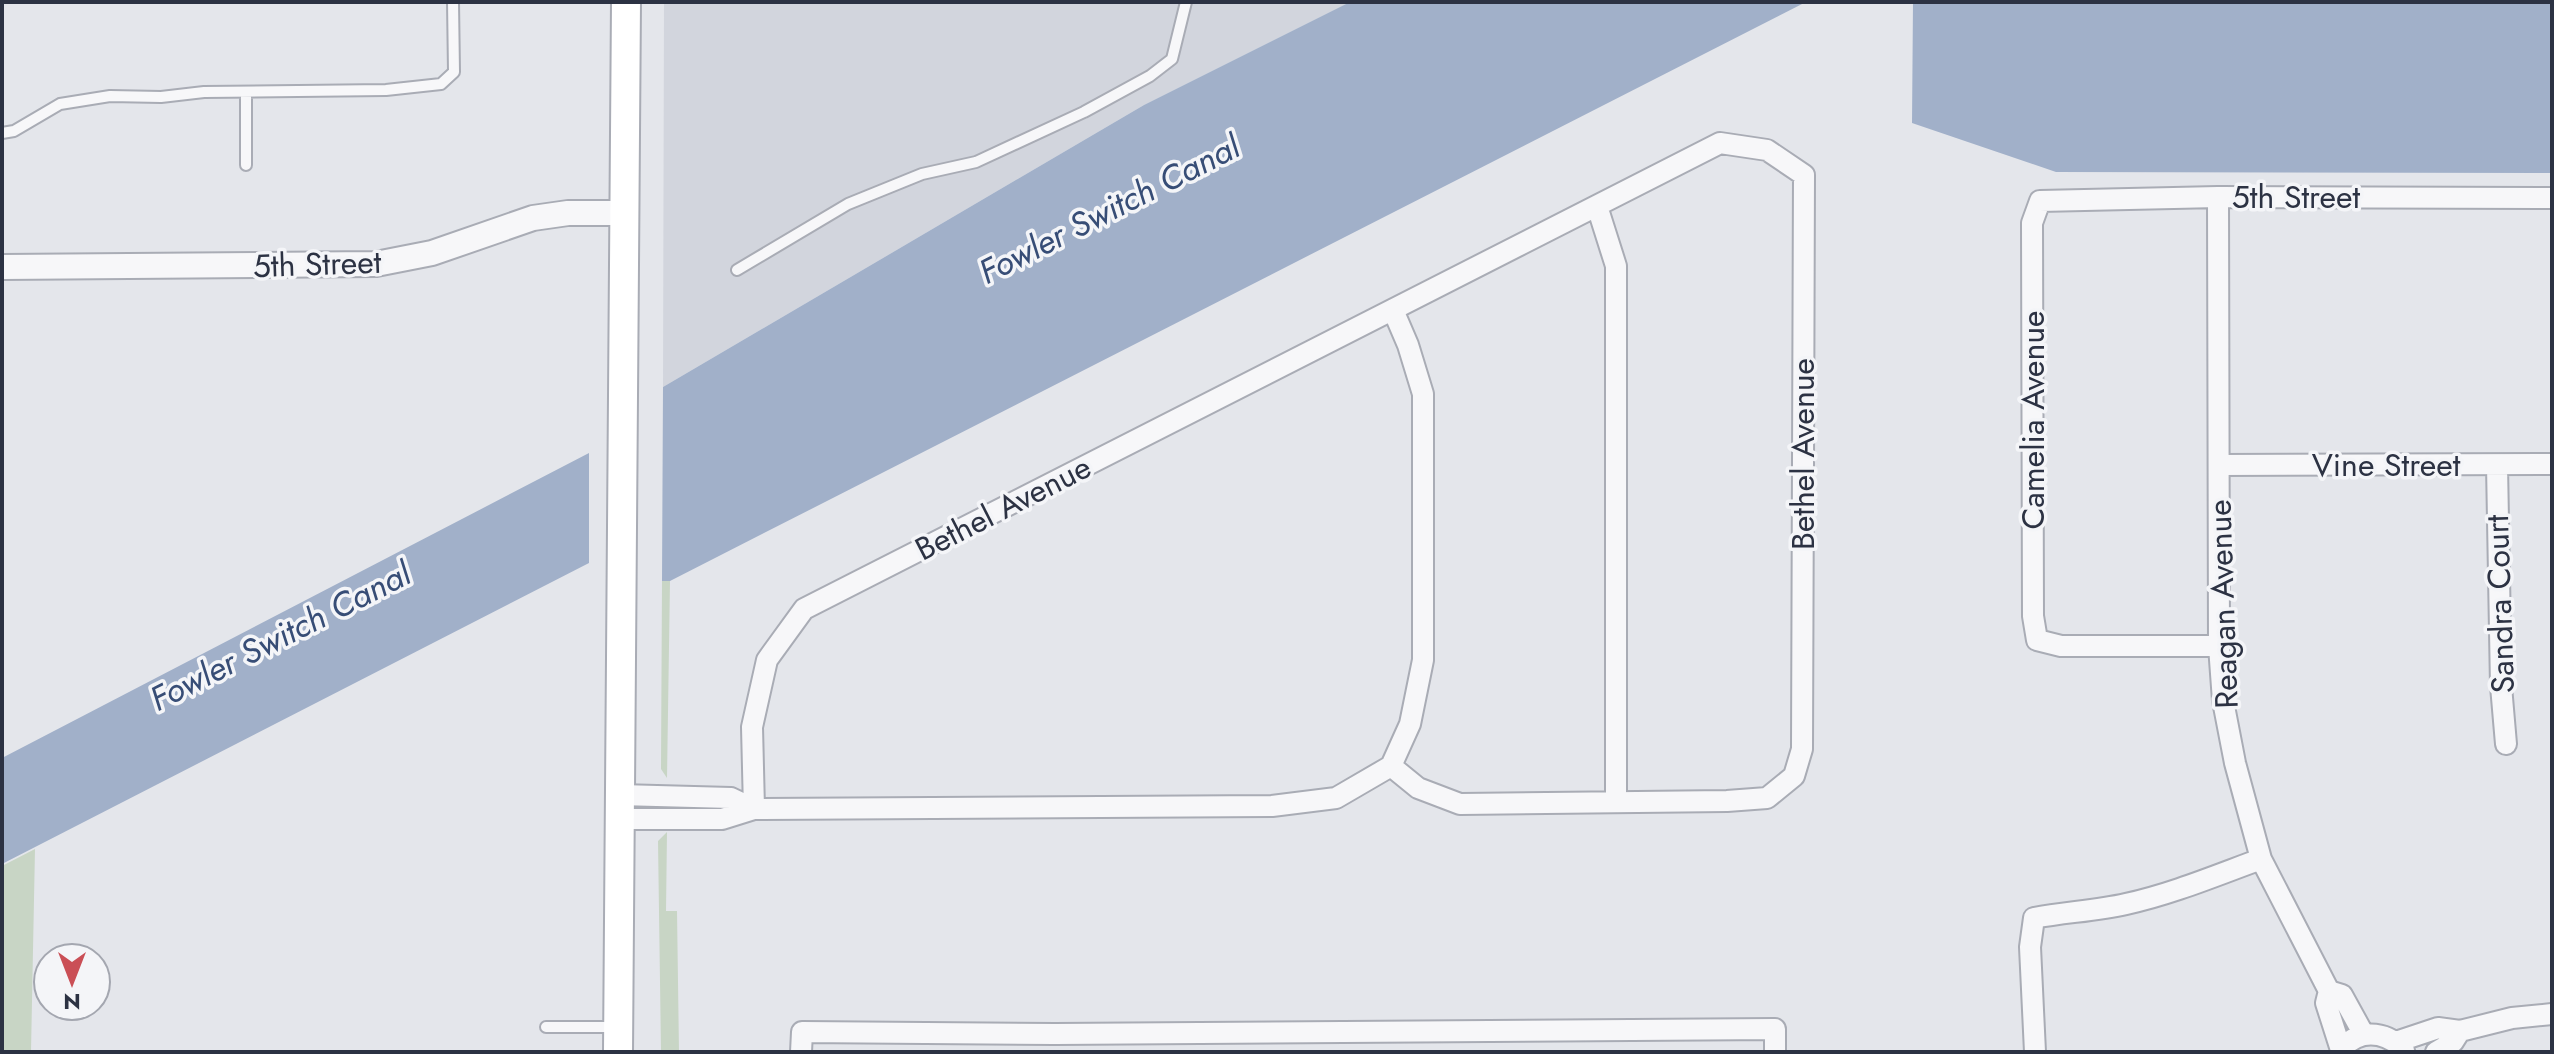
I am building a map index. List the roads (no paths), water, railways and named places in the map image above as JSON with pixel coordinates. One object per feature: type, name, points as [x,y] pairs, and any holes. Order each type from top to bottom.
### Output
[{"type":"main road","points":[[618,1040],[626,2]]},
{"type":"street","name":"Bethel Avenue","points":[[754,809],[752,727],[767,660],[804,609],[1720,143],[1767,150],[1804,175],[1802,749],[1794,776],[1767,798],[1460,804],[1418,788],[1391,766]]},
{"type":"street","name":"5th Street","points":[[2040,201],[2218,197],[2552,198]]},
{"type":"street","name":"Reagan Avenue","points":[[2218,197],[2219,646],[2223,701],[2261,859],[2329,991],[2326,1003],[2340,1051]]},
{"type":"street","name":"Camelia Avenue","points":[[2040,201],[2032,223],[2033,616],[2037,640],[2061,646],[2219,646]]},
{"type":"street","points":[[1597,206],[1616,266],[1616,802]]},
{"type":"street","name":"5th Street","points":[[2,267],[376,264],[432,253],[533,218],[568,213],[625,213]]},
{"type":"street","points":[[620,807],[731,798],[754,809],[1272,806],[1336,798],[1391,766],[1410,724],[1423,660],[1423,394],[1393,310]]},
{"type":"street","name":"Vine Street","points":[[2219,465],[2552,464]]},
{"type":"street","name":"Sandra Court","points":[[2497,465],[2501,686],[2506,744]]},
{"type":"street","points":[[2035,1052],[2030,947],[2034,918],[2140,901],[2261,859]]},
{"type":"street","name":"Reagan Avenue","points":[[2329,991],[2342,995],[2364,1035]]},
{"type":"street","points":[[2340,1051],[2351,1040],[2364,1035],[2386,1036],[2401,1047],[2438,1028],[2460,1031],[2512,1018],[2552,1014]]},
{"type":"street","points":[[801,1042],[1055,1043],[1775,1029],[1775,1052]]},
{"type":"street","points":[[2436,1052],[2453,1042],[2460,1031]]},
{"type":"lane","points":[[2,133],[14,131],[60,104],[110,96],[386,90],[441,84],[454,72],[453,2]]},
{"type":"lane","points":[[737,270],[848,204],[922,174],[976,162],[1084,112],[1150,76],[1172,59],[1186,2]]},
{"type":"lane","points":[[246,92],[246,165]]},
{"type":"lane","points":[[546,1027],[618,1040]]},
{"type":"water","name":"Fowler Switch Canal","points":[[1350,2],[1806,2],[670,581],[662,581],[663,387],[1144,105]]},
{"type":"water","points":[[1913,2],[2552,2],[2552,173],[2056,172],[1912,123]]},
{"type":"water","name":"Fowler Switch Canal","points":[[589,453],[589,563],[2,864],[2,758]]}]
